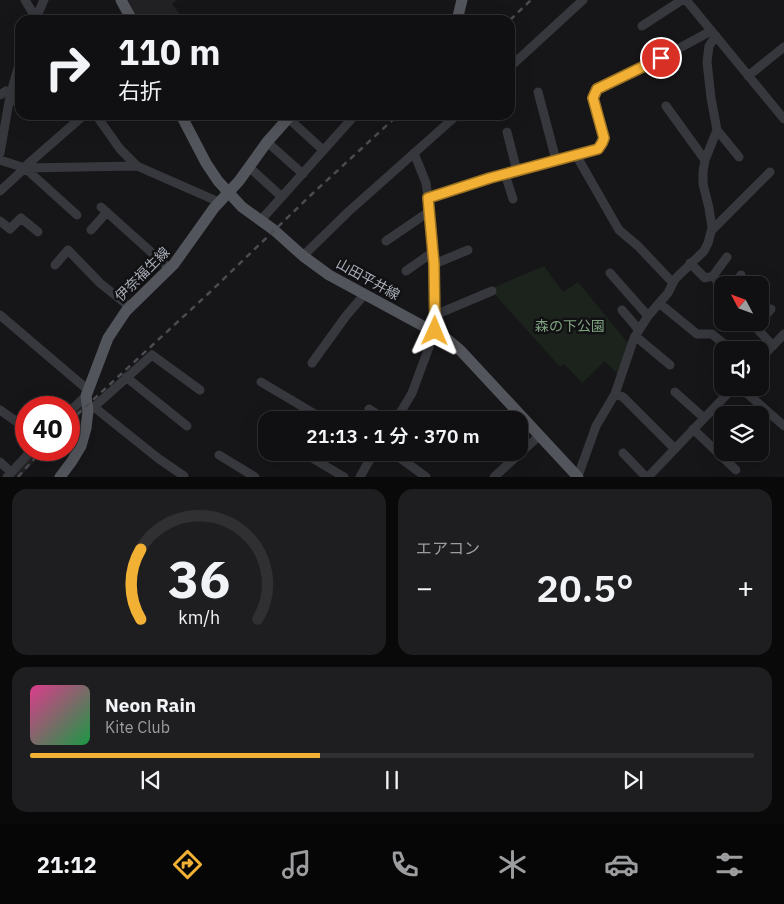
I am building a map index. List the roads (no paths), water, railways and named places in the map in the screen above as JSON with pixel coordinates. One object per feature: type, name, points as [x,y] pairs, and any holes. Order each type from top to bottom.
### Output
[{"type":"main road","points":[[121,0],[129,15]]},
{"type":"main road","points":[[458,15],[462,0]]},
{"type":"main road","name":"山田平井線","points":[[184,120],[206,163],[242,207],[329,275],[435,331],[461,351],[578,476]]},
{"type":"main road","name":"伊奈福生線","points":[[64,475],[81,446],[91,409],[87,393],[108,338],[130,307],[183,254],[197,231],[219,202],[286,120]]},
{"type":"street","points":[[25,0],[34,15]]},
{"type":"street","points":[[38,15],[44,0]]},
{"type":"street","points":[[515,62],[583,0]]},
{"type":"street","points":[[642,26],[682,0]]},
{"type":"street","points":[[686,0],[784,119]]},
{"type":"street","points":[[713,34],[707,62],[717,130],[739,157]]},
{"type":"street","points":[[428,198],[505,174],[598,149],[604,138],[593,98],[597,89],[713,34]]},
{"type":"street","points":[[748,76],[784,47]]},
{"type":"street","points":[[0,153],[15,78]]},
{"type":"street","points":[[0,95],[6,91],[15,100]]},
{"type":"street","points":[[538,92],[556,160]]},
{"type":"street","points":[[666,106],[705,160]]},
{"type":"street","points":[[0,191],[78,120]]},
{"type":"street","points":[[100,120],[120,149],[137,166],[219,202]]},
{"type":"street","points":[[292,120],[324,150]]},
{"type":"street","points":[[261,220],[351,120]]},
{"type":"street","points":[[303,256],[348,212],[451,120]]},
{"type":"street","points":[[578,476],[596,426],[615,394],[634,338],[648,316],[668,293],[673,283],[690,263],[704,251],[708,243],[711,230],[709,208],[703,184],[705,160],[717,130]]},
{"type":"street","points":[[507,132],[517,171]]},
{"type":"street","points":[[267,142],[303,174]]},
{"type":"street","points":[[401,411],[412,393],[435,331],[436,315],[430,211],[426,183],[414,153]]},
{"type":"street","points":[[576,155],[619,230],[638,246],[673,283]]},
{"type":"street","points":[[0,160],[25,168],[137,166]]},
{"type":"street","points":[[249,167],[282,197]]},
{"type":"street","points":[[25,168],[77,215]]},
{"type":"street","points":[[711,230],[770,172]]},
{"type":"street","points":[[505,174],[514,199]]},
{"type":"street","points":[[91,230],[104,209],[170,269]]},
{"type":"street","points":[[386,241],[430,211]]},
{"type":"street","points":[[0,220],[10,229],[21,218],[38,232]]},
{"type":"street","points":[[55,265],[68,250],[100,283],[130,307]]},
{"type":"street","points":[[434,264],[468,250]]},
{"type":"street","points":[[406,271],[433,252]]},
{"type":"street","points":[[690,263],[705,278],[713,276],[727,257]]},
{"type":"street","points":[[610,273],[648,316]]},
{"type":"street","points":[[436,315],[492,291]]},
{"type":"street","points":[[312,363],[346,316],[364,295]]},
{"type":"street","points":[[660,303],[697,334],[712,334],[720,341]]},
{"type":"street","points":[[622,310],[639,330]]},
{"type":"street","points":[[0,314],[87,393],[80,400]]},
{"type":"street","points":[[761,331],[773,346]]},
{"type":"street","points":[[769,350],[784,334]]},
{"type":"street","points":[[634,338],[640,340],[670,365]]},
{"type":"street","points":[[184,476],[91,409],[152,355],[200,390]]},
{"type":"street","points":[[126,377],[187,426]]},
{"type":"street","points":[[261,382],[310,411]]},
{"type":"street","points":[[675,392],[704,418]]},
{"type":"street","points":[[615,394],[623,397],[675,449]]},
{"type":"street","points":[[623,453],[647,476],[725,396]]},
{"type":"street","points":[[750,396],[784,426]]},
{"type":"street","points":[[0,410],[15,421]]},
{"type":"street","points":[[693,429],[736,470]]},
{"type":"street","points":[[494,476],[539,436]]},
{"type":"street","points":[[219,455],[255,476]]},
{"type":"street","points":[[0,462],[9,474],[21,461]]},
{"type":"street","points":[[318,461],[344,476]]},
{"type":"street","points":[[360,476],[369,461]]},
{"type":"street","points":[[405,461],[426,476]]},
{"type":"railway","points":[[515,15],[531,0]]},
{"type":"railway","points":[[80,412],[393,120]]},
{"type":"railway","points":[[18,477],[32,461]]},
{"type":"park label","name":"森の下公園","points":[[570,326]]}]
